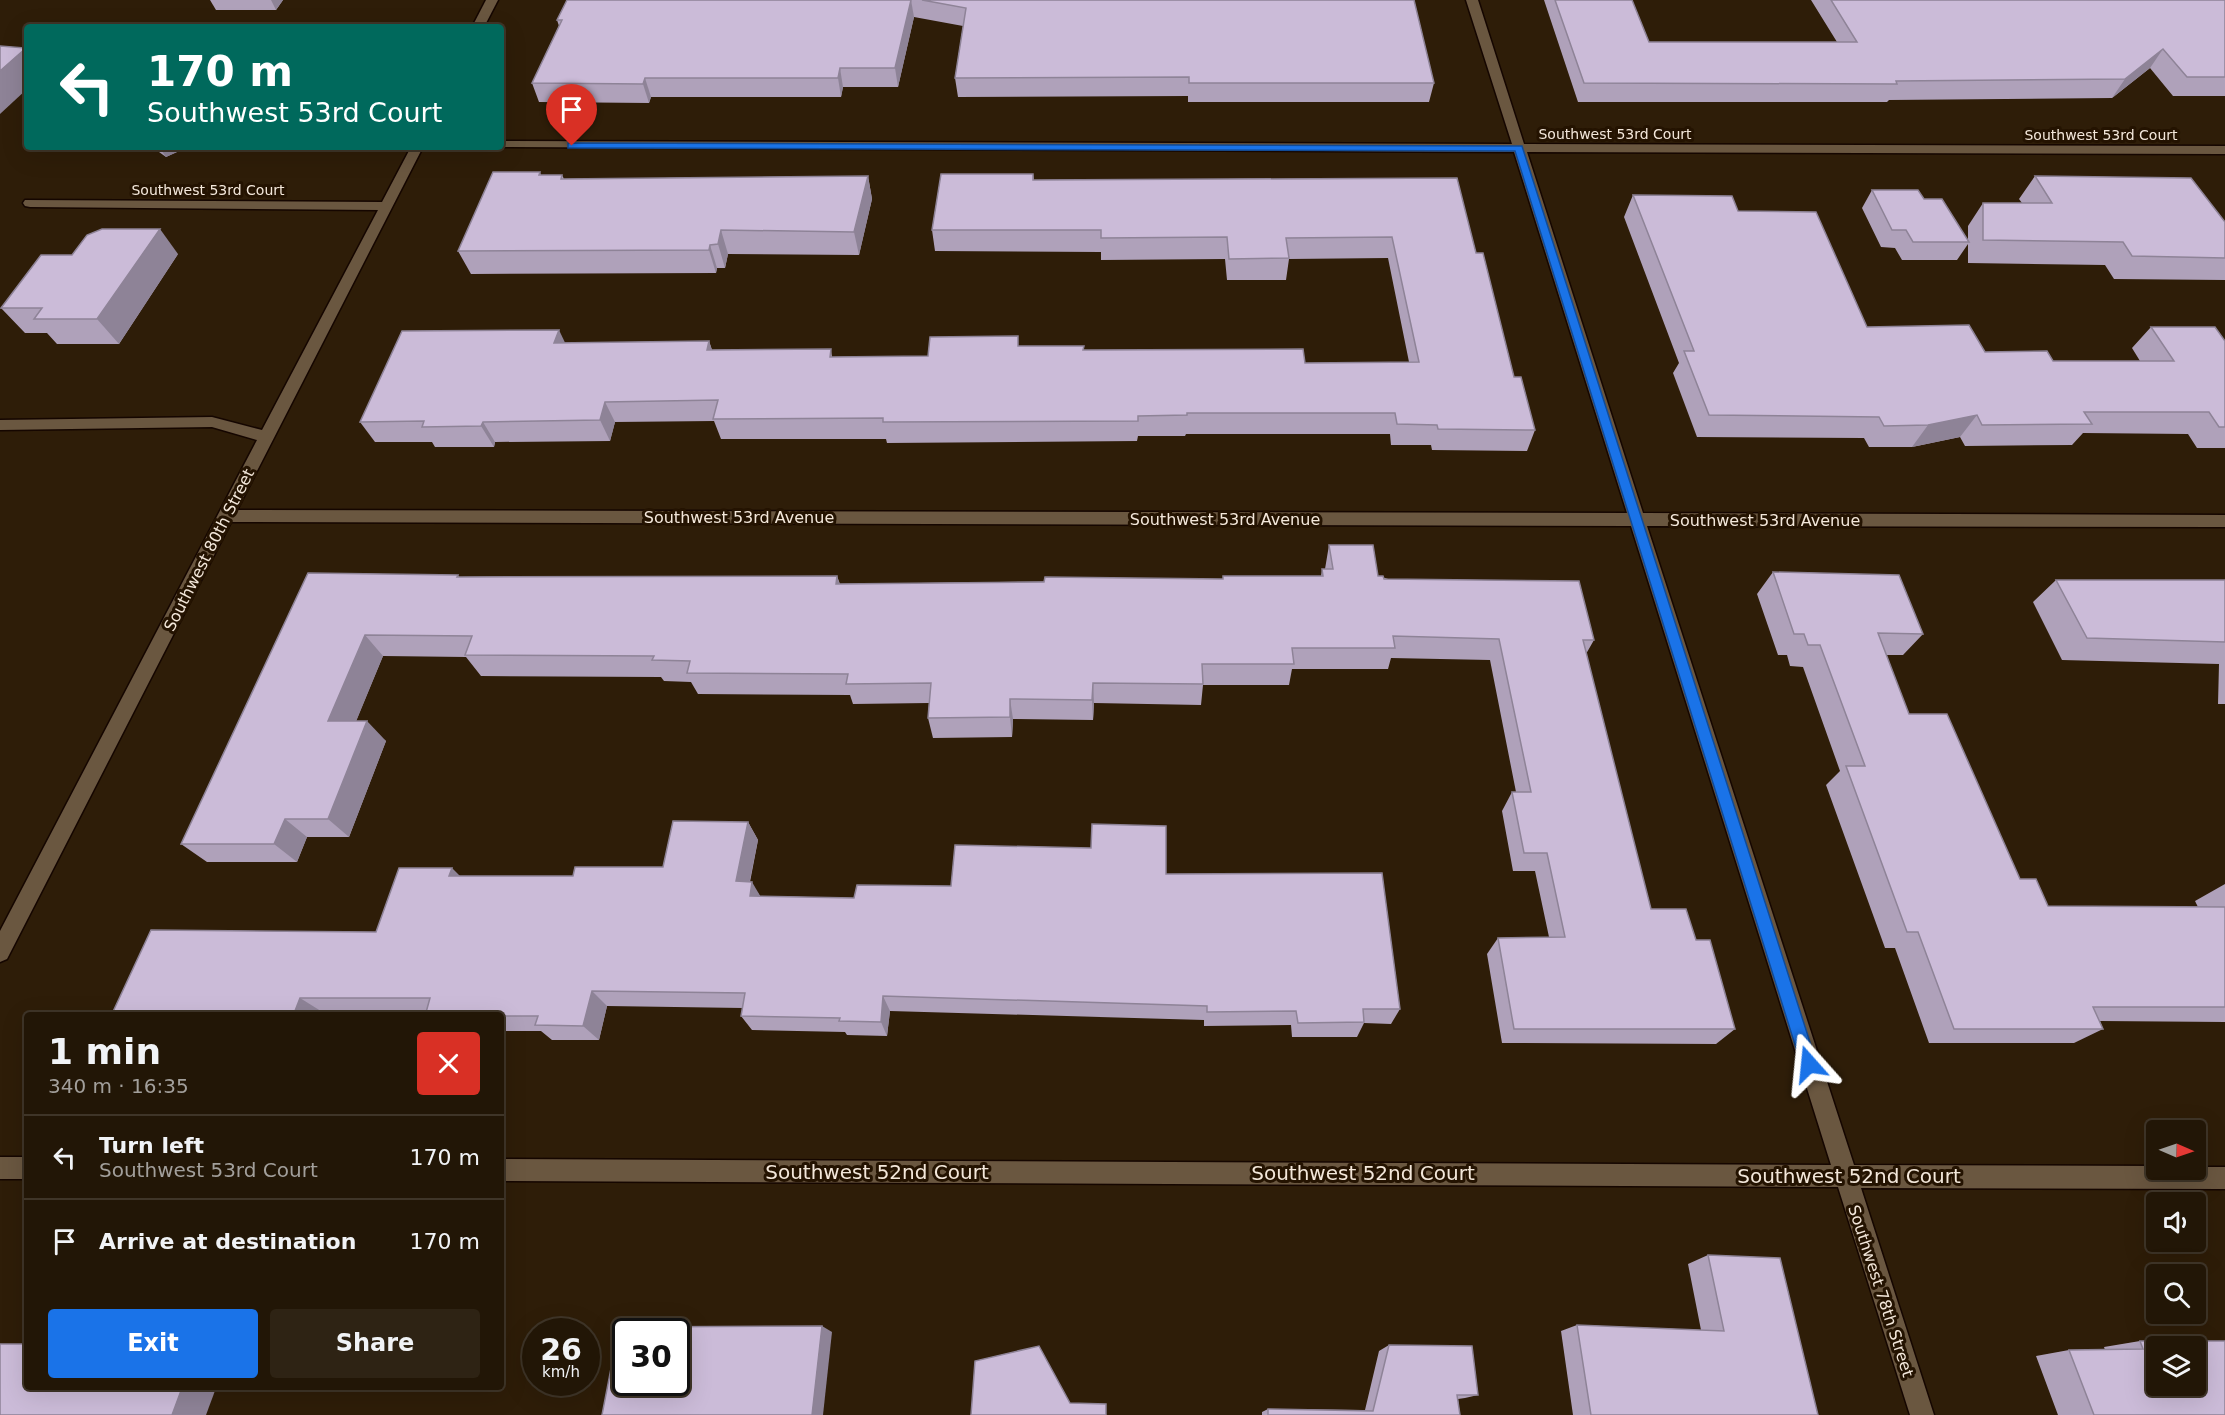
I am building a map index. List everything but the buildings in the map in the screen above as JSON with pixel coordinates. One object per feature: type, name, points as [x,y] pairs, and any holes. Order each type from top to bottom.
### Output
[{"type":"street","points":[[480,24],[492,0]]},
{"type":"street","name":"Southwest 78th Street","points":[[1472,0],[1922,1415]]},
{"type":"street","name":"Southwest 53rd Court","points":[[504,145],[2225,150]]},
{"type":"street","name":"Southwest 80th Street","points":[[0,952],[415,150]]},
{"type":"street","name":"Southwest 53rd Court","points":[[30,203],[386,206]]},
{"type":"street","points":[[0,425],[212,422],[267,437]]},
{"type":"street","name":"Southwest 53rd Avenue","points":[[226,516],[2225,521]]},
{"type":"street","points":[[0,1168],[24,1168]]},
{"type":"street","name":"Southwest 52nd Court","points":[[504,1170],[2225,1178]]},
{"type":"route","points":[[572,146],[1518,148],[1809,1064]]}]
